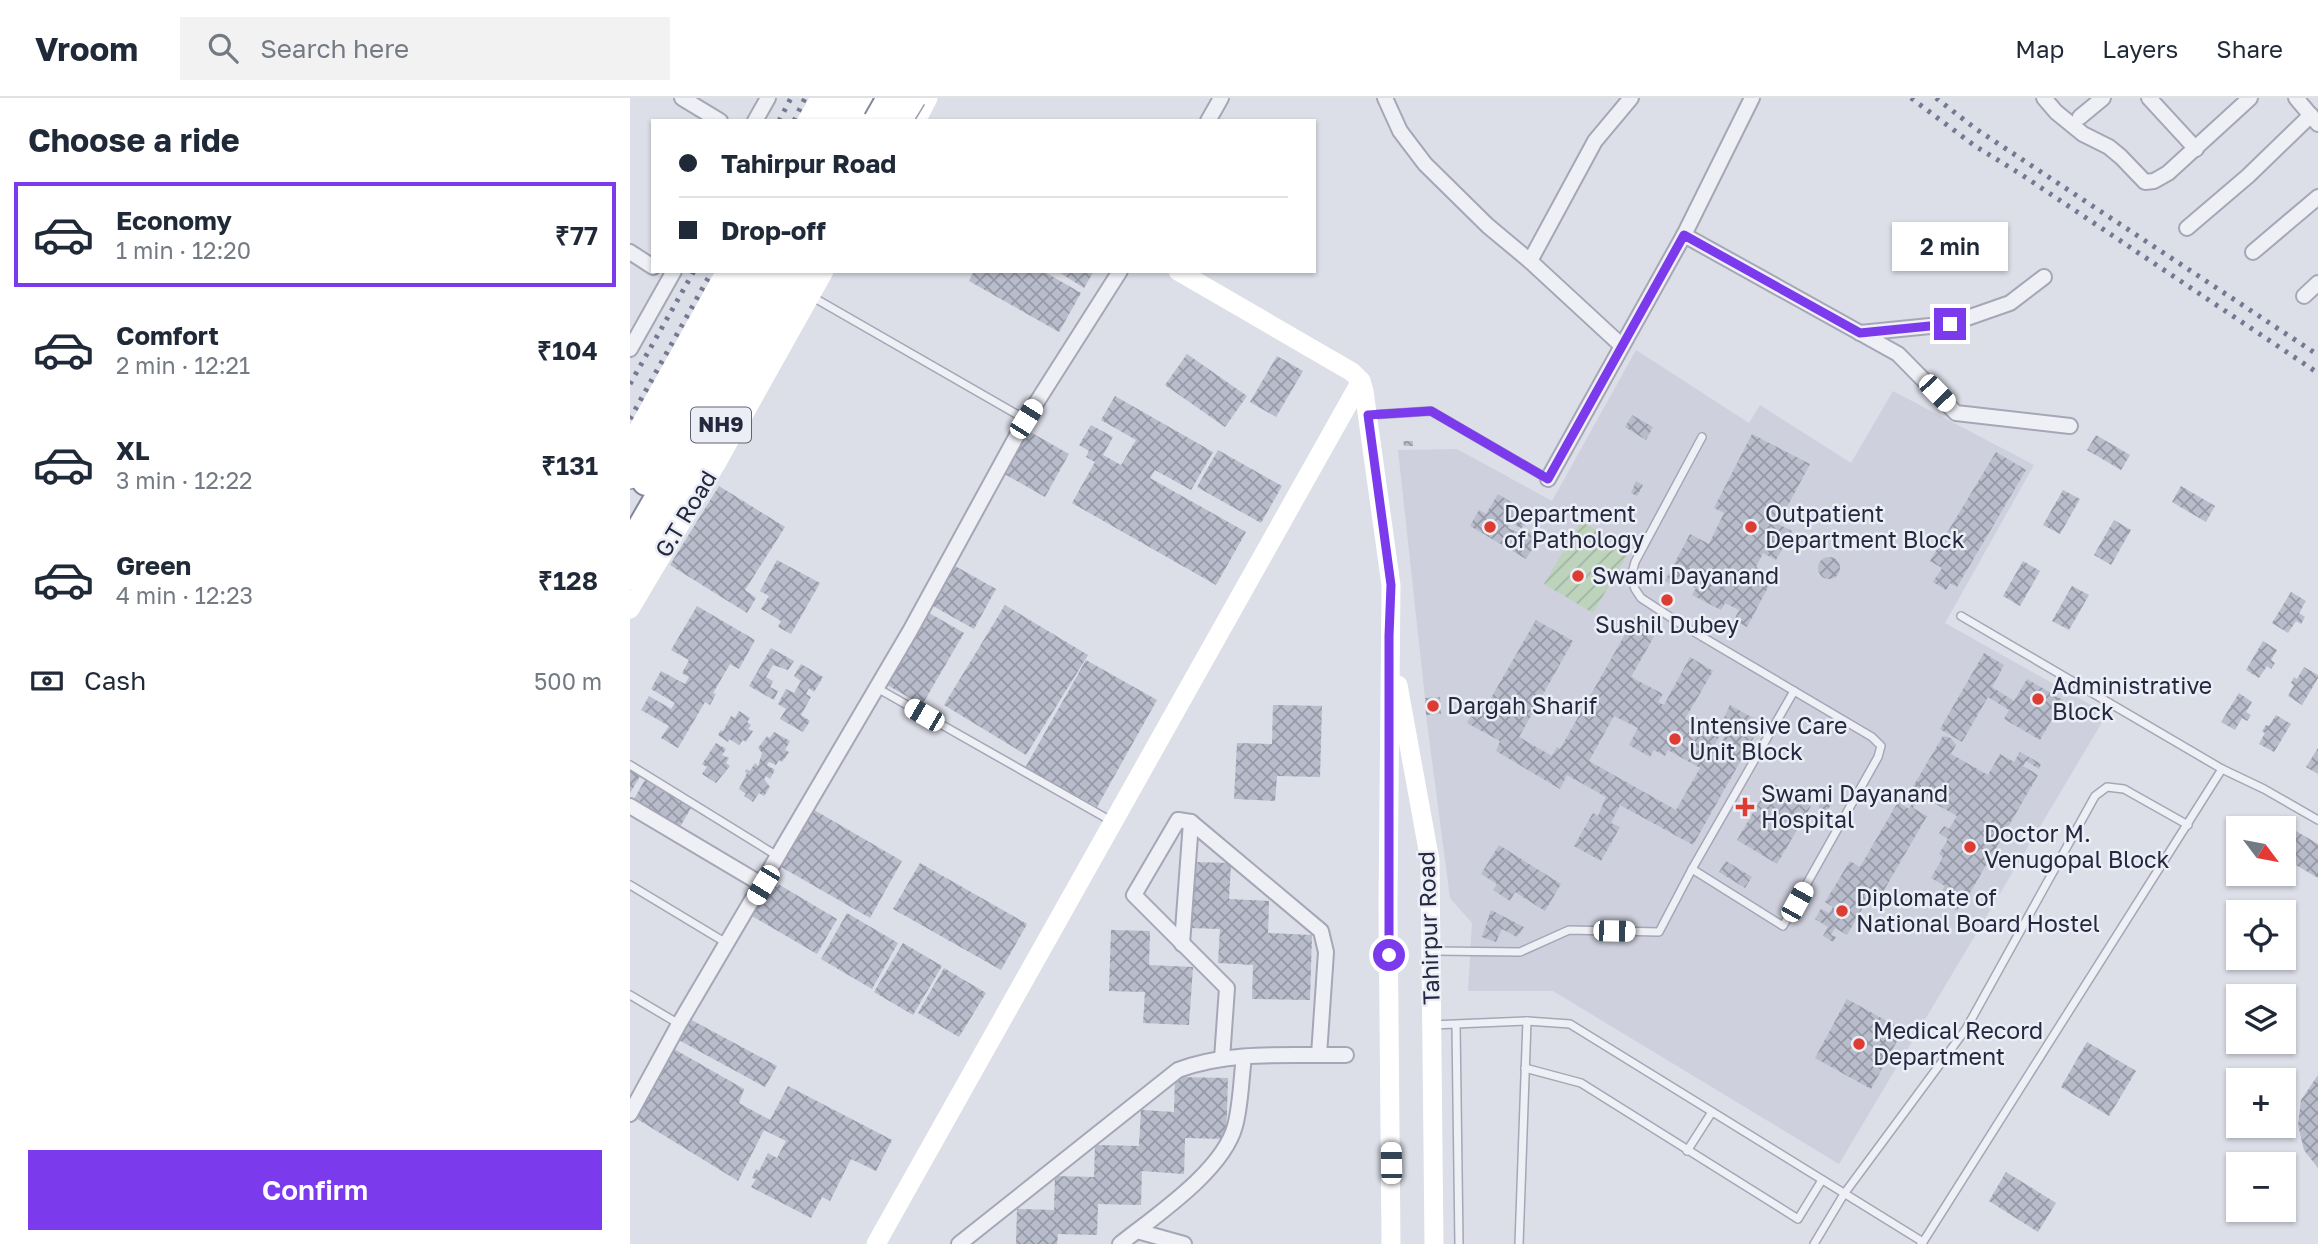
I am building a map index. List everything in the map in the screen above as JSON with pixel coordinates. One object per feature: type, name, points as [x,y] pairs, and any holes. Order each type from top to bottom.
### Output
[{"type":"highway","points":[[851,119],[863,98]]},
{"type":"highway","points":[[878,119],[890,98]]},
{"type":"highway","points":[[630,511],[764,273]]},
{"type":"highway","points":[[630,546],[789,273]]},
{"type":"main road","points":[[808,119],[820,98]]},
{"type":"main road","points":[[828,119],[839,98]]},
{"type":"main road","points":[[883,98],[912,119]]},
{"type":"main road","points":[[901,119],[914,98]]},
{"type":"main road","points":[[916,119],[930,98]]},
{"type":"main road","points":[[930,98],[932,119]]},
{"type":"main road","points":[[630,444],[725,273]]},
{"type":"main road","name":"NH9","points":[[630,477],[743,273]]},
{"type":"main road","name":"NH9","points":[[630,578],[810,273]]},
{"type":"main road","name":"G.T Road","points":[[630,609],[716,464],[823,273]]},
{"type":"main road","points":[[1181,273],[1352,372],[1361,381],[1391,585],[1389,636]]},
{"type":"main road","points":[[876,1244],[1361,381]]},
{"type":"main road","name":"Tahirpur Road","points":[[1389,636],[1430,861],[1434,1244]]},
{"type":"main road","name":"Tahirpur Road","points":[[1389,636],[1391,1244]]},
{"type":"main road","points":[[1389,809],[1420,809]]},
{"type":"street","points":[[682,98],[717,119]]},
{"type":"street","points":[[756,119],[768,98]]},
{"type":"street","points":[[1209,119],[1222,98]]},
{"type":"street","points":[[1385,98],[1399,131],[1426,164],[1488,226],[1622,346]]},
{"type":"street","points":[[1530,261],[1595,141],[1630,98]]},
{"type":"street","points":[[1548,479],[1684,235],[1752,98]]},
{"type":"street","points":[[2044,98],[2056,112],[2083,134],[2109,147],[2121,157],[2145,183],[2168,173],[2250,98]]},
{"type":"street","points":[[2080,117],[2104,98]]},
{"type":"street","points":[[2149,98],[2196,149]]},
{"type":"street","points":[[2187,228],[2314,120],[2296,98]]},
{"type":"street","points":[[2253,252],[2318,197]]},
{"type":"street","points":[[1684,235],[1898,354],[1956,413],[2070,426]]},
{"type":"street","points":[[630,251],[651,266]]},
{"type":"street","points":[[630,1114],[679,1024],[911,631],[1026,419],[1119,273]]},
{"type":"street","points":[[630,349],[668,274]]},
{"type":"street","points":[[1860,333],[1950,324],[2010,303],[2044,277]]},
{"type":"street","points":[[2304,296],[2318,283]]},
{"type":"street","points":[[630,806],[763,885]]},
{"type":"street","points":[[1222,1059],[1227,988],[1134,895],[1178,820],[1191,822],[1321,931],[1326,952],[1319,1055]]},
{"type":"street","points":[[1182,944],[1191,822]]},
{"type":"street","points":[[958,1244],[1178,1070],[1201,1061],[1244,1057],[1346,1055]]},
{"type":"street","points":[[1120,1244],[1182,1195],[1212,1167],[1235,1127],[1244,1057]]},
{"type":"street","points":[[1137,1231],[1184,1244]]},
{"type":"lane","points":[[810,296],[1026,419]]},
{"type":"lane","points":[[1368,415],[1431,411],[1548,479]]},
{"type":"lane","points":[[1692,869],[1783,926],[1878,757],[1881,746],[1872,737],[1684,626],[1641,598],[1634,589],[1631,577],[1635,562],[1702,437]]},
{"type":"lane","points":[[1961,616],[2222,769],[2318,820]]},
{"type":"lane","points":[[877,688],[1113,822]]},
{"type":"lane","points":[[1431,951],[1520,952],[1569,930],[1659,932],[1794,691]]},
{"type":"lane","points":[[630,765],[779,857]]},
{"type":"lane","points":[[1432,1025],[1527,1021],[1570,1024],[1922,1243],[2222,769]]},
{"type":"lane","points":[[1814,1244],[1844,1194],[1965,1028],[2095,796],[2107,788],[2124,789],[2189,825]]},
{"type":"lane","points":[[630,885],[728,944]]},
{"type":"lane","points":[[630,995],[679,1024]]},
{"type":"lane","points":[[1519,1244],[1527,1021]]},
{"type":"lane","points":[[1457,1025],[1459,1244]]},
{"type":"lane","points":[[1525,1068],[1581,1083],[1798,1219],[1822,1180]]},
{"type":"lane","points":[[1687,1151],[1712,1112]]},
{"type":"shaded area","name":"Swami Dayanand Hospital","points":[[1636,350],[1749,423],[1760,405],[1851,463],[1893,391],[2034,465],[1945,623],[2107,714],[1839,1164],[1553,991],[1468,991],[1472,923],[1450,898],[1426,715],[1441,714],[1440,697],[1425,698],[1398,450],[1457,449],[1552,501]]},
{"type":"green space","points":[[1581,521],[1630,550],[1593,613],[1544,584]]},
{"type":"building","points":[[973,273],[1046,273],[1081,293],[1059,332],[969,281]]},
{"type":"building","points":[[1060,273],[1093,273],[1084,288]]},
{"type":"building","points":[[1187,354],[1247,396],[1225,427],[1165,385]]},
{"type":"building","points":[[1277,356],[1303,371],[1276,417],[1250,402]]},
{"type":"building","points":[[1115,396],[1213,452],[1191,490],[1155,470],[1150,478],[1246,532],[1216,585],[1072,503],[1095,462],[1086,457],[1089,451],[1079,445],[1091,425],[1113,437],[1103,455],[1121,465],[1136,440],[1101,420]]},
{"type":"building","points":[[1632,415],[1653,427],[1646,440],[1625,427]]},
{"type":"building","points":[[1025,429],[1069,454],[1045,497],[1001,472]]},
{"type":"building","name":"Outpatient Department Block","points":[[1752,434],[1810,464],[1778,524],[1792,531],[1776,560],[1763,553],[1756,567],[1774,576],[1747,627],[1734,620],[1739,610],[1725,603],[1721,610],[1692,595],[1696,588],[1678,579],[1675,586],[1665,581],[1690,534],[1709,544],[1724,513],[1714,508]]},
{"type":"building","points":[[2096,435],[2130,455],[2121,470],[2087,450]]},
{"type":"building","points":[[1403,441],[1413,441],[1413,446],[1404,446]]},
{"type":"building","points":[[1218,450],[1282,486],[1261,523],[1197,487]]},
{"type":"building","points":[[1996,452],[2026,470],[1957,587],[1950,583],[1946,590],[1933,582],[1942,568],[1930,561]]},
{"type":"building","points":[[1636,481],[1643,485],[1637,496],[1631,493]]},
{"type":"building","points":[[719,486],[785,527],[745,590],[756,598],[747,613],[670,565]]},
{"type":"building","points":[[2181,486],[2215,506],[2206,522],[2172,502]]},
{"type":"building","points":[[2063,490],[2080,499],[2060,534],[2043,525]]},
{"type":"building","name":"Department of Pathology","points":[[1498,494],[1519,507],[1515,516],[1524,520],[1525,525],[1521,528],[1511,523],[1508,528],[1517,532],[1531,532],[1536,543],[1526,559],[1470,526],[1479,510],[1486,514]]},
{"type":"building","points":[[2114,520],[2131,530],[2111,565],[2094,555]]},
{"type":"building","points":[[1829,557],[1837,560],[1840,568],[1837,576],[1829,579],[1821,576],[1818,568],[1821,560]]},
{"type":"building","points":[[777,560],[820,583],[791,634],[778,627],[781,621],[761,609],[769,596],[760,591]]},
{"type":"building","points":[[2023,561],[2040,571],[2020,606],[2003,596]]},
{"type":"building","points":[[955,566],[996,589],[974,629],[933,606]]},
{"type":"building","points":[[2072,586],[2089,595],[2069,630],[2052,621]]},
{"type":"building","points":[[2291,592],[2306,601],[2299,613],[2305,617],[2301,624],[2296,621],[2288,633],[2272,623]]},
{"type":"building","points":[[1664,594],[1672,599],[1668,607],[1660,602]]},
{"type":"building","points":[[1005,605],[1088,655],[1026,755],[944,705]]},
{"type":"building","points":[[697,606],[755,640],[739,669],[730,664],[713,693],[716,694],[710,705],[705,702],[678,748],[661,738],[669,726],[641,710],[649,696],[671,709],[675,703],[651,689],[661,671],[685,684],[689,677],[682,673],[689,660],[671,650]]},
{"type":"building","points":[[924,610],[964,633],[922,705],[882,682]]},
{"type":"building","name":"Intensive Care Unit Block","points":[[1636,615],[1660,626],[1631,677],[1663,694],[1658,702],[1664,705],[1690,657],[1713,671],[1685,719],[1692,723],[1696,717],[1722,731],[1713,748],[1717,749],[1730,728],[1721,724],[1730,705],[1762,723],[1693,845],[1620,805],[1611,823],[1620,827],[1601,861],[1574,846],[1593,813],[1598,816],[1606,797],[1567,775],[1560,789],[1496,751],[1500,741],[1467,723],[1479,701],[1487,705],[1536,620],[1573,641],[1519,737],[1552,756],[1557,747],[1560,749]],"holes":[[[1614,716],[1638,728],[1629,745],[1650,757],[1654,750],[1665,756],[1668,750],[1700,768],[1676,810],[1589,761]]]},
{"type":"building","points":[[2263,641],[2277,650],[2271,660],[2275,663],[2271,669],[2267,666],[2259,678],[2246,670]]},
{"type":"building","points":[[771,648],[794,661],[788,670],[773,665],[766,677],[773,681],[770,687],[778,691],[774,700],[749,686]]},
{"type":"building","name":"Administrative Block","points":[[1984,653],[2004,665],[1992,687],[2014,701],[2027,679],[2063,700],[2040,740],[2004,719],[2009,710],[1988,697],[1962,742],[1940,729]]},
{"type":"building","points":[[1086,660],[1157,700],[1097,807],[1025,768]]},
{"type":"building","points":[[801,664],[823,677],[814,692],[809,688],[806,694],[811,697],[801,715],[810,721],[803,732],[780,719],[786,709],[778,704],[786,689],[794,693],[801,681],[794,676]]},
{"type":"building","points":[[2304,667],[2318,675],[2318,678],[2302,705],[2288,696],[2294,685],[2291,683],[2294,677],[2297,679]]},
{"type":"building","points":[[2239,693],[2252,702],[2246,712],[2251,715],[2247,721],[2242,718],[2235,730],[2221,722]]},
{"type":"building","name":"Dargah Sharif","points":[[1440,697],[1441,714],[1426,715],[1425,698]]},
{"type":"building","points":[[1273,705],[1322,706],[1320,777],[1277,776],[1275,801],[1234,799],[1237,743],[1272,744]]},
{"type":"building","points":[[739,711],[750,718],[747,722],[751,725],[748,729],[753,731],[746,742],[743,740],[739,745],[718,735],[731,716],[735,718]]},
{"type":"building","points":[[2276,715],[2291,724],[2274,752],[2259,744],[2265,733],[2262,731]]},
{"type":"building","points":[[774,732],[790,741],[785,750],[789,752],[782,762],[779,760],[776,765],[769,762],[767,765],[775,770],[770,779],[766,776],[764,779],[770,787],[764,796],[759,793],[753,802],[739,789],[747,773],[746,769],[750,771],[755,763],[758,766],[762,753],[758,748],[767,736],[770,738]]},
{"type":"building","name":"Doctor M. Venugopal Block","points":[[1943,736],[1951,738],[1956,745],[1951,754],[1988,775],[2000,754],[2014,762],[2020,752],[2041,764],[2039,769],[2026,761],[2023,766],[2038,775],[1967,898],[1950,889],[1944,899],[1959,907],[1957,911],[1937,899],[1945,886],[1931,878],[1943,857],[1939,854],[1948,839],[1939,833],[1944,826],[1949,829],[1957,816],[1927,799],[1925,803],[1918,799],[1913,808],[1927,816],[1880,897],[1872,892],[1847,935],[1835,928],[1831,935],[1836,937],[1833,942],[1823,936],[1828,927],[1815,919],[1821,909],[1829,913],[1833,907],[1825,902],[1850,861],[1860,867],[1898,802],[1909,809],[1915,799],[1908,795]]},
{"type":"building","points":[[716,743],[726,749],[722,755],[729,758],[726,763],[730,766],[716,783],[702,774],[707,767],[702,764]]},
{"type":"building","points":[[2318,748],[2318,774],[2306,767]]},
{"type":"building","points":[[630,766],[642,773],[630,793]]},
{"type":"building","points":[[645,780],[691,808],[677,832],[631,804]]},
{"type":"building","points":[[1771,782],[1811,806],[1777,864],[1737,840]]},
{"type":"building","points":[[1825,797],[1833,802],[1826,812],[1818,807]]},
{"type":"building","points":[[809,807],[902,861],[870,918],[776,864]]},
{"type":"building","points":[[2296,831],[2318,844],[2318,878],[2296,865]]},
{"type":"building","points":[[1499,845],[1561,884],[1545,911],[1515,892],[1510,901],[1493,890],[1497,884],[1481,874]]},
{"type":"building","points":[[1726,861],[1752,877],[1745,888],[1719,872]]},
{"type":"building","points":[[1194,862],[1231,863],[1229,899],[1269,901],[1268,933],[1312,935],[1310,1000],[1252,999],[1253,965],[1218,963],[1220,929],[1190,928]]},
{"type":"building","points":[[920,863],[1027,924],[1001,970],[893,909]]},
{"type":"building","points":[[773,881],[837,919],[817,954],[752,916]]},
{"type":"building","points":[[1491,910],[1524,927],[1517,937],[1502,929],[1496,942],[1482,937]]},
{"type":"building","points":[[847,913],[898,943],[872,989],[821,959]]},
{"type":"building","points":[[1111,930],[1150,931],[1149,965],[1193,967],[1189,1025],[1143,1023],[1145,992],[1109,991]]},
{"type":"building","points":[[903,943],[942,966],[913,1015],[874,992]]},
{"type":"building","points":[[944,968],[986,993],[959,1037],[918,1013]]},
{"type":"building","name":"Medical Record Department","points":[[1847,999],[1903,1030],[1871,1089],[1815,1058]]},
{"type":"building","points":[[686,1017],[777,1066],[765,1087],[675,1038]]},
{"type":"building","points":[[2087,1042],[2136,1071],[2109,1116],[2061,1087]]},
{"type":"building","points":[[674,1049],[744,1089],[739,1103],[770,1120],[788,1086],[892,1140],[876,1171],[851,1159],[830,1201],[822,1197],[811,1218],[751,1187],[756,1179],[752,1178],[756,1169],[759,1171],[768,1153],[777,1158],[786,1141],[764,1130],[738,1181],[634,1117]]},
{"type":"building","points":[[2318,1075],[2318,1168],[2304,1150],[2298,1125],[2301,1100]]},
{"type":"building","points":[[1175,1077],[1228,1078],[1226,1139],[1185,1138],[1184,1174],[1142,1171],[1141,1205],[1098,1204],[1097,1235],[1058,1234],[1057,1244],[1016,1244],[1017,1209],[1054,1210],[1055,1176],[1094,1177],[1095,1145],[1139,1146],[1141,1110],[1174,1112]]},
{"type":"building","points":[[2006,1172],[2056,1203],[2038,1232],[1989,1201]]},
{"type":"railway","points":[[780,119],[791,98]]},
{"type":"railway","points":[[795,119],[805,98]]},
{"type":"railway","points":[[1911,98],[1975,146],[2318,373]]},
{"type":"railway","points":[[1936,98],[1976,129],[2318,355]]},
{"type":"railway","points":[[630,384],[693,273]]},
{"type":"railway","points":[[630,419],[711,273]]},
{"type":"place","name":"Department of Pathology","points":[[1490,527]]},
{"type":"place","name":"Outpatient Department Block","points":[[1751,527]]},
{"type":"place","name":"Swami Dayanand","points":[[1578,576]]},
{"type":"place","name":"Sushil Dubey","points":[[1667,600]]},
{"type":"place","name":"Administrative Block","points":[[2038,699]]},
{"type":"place","name":"Dargah Sharif","points":[[1433,706]]},
{"type":"place","name":"Intensive Care Unit Block","points":[[1675,739]]},
{"type":"place","name":"Swami Dayanand Hospital","points":[[1745,807]]},
{"type":"place","name":"Doctor M. Venugopal Block","points":[[1970,847]]},
{"type":"place","name":"Diplomate of National Board Hostel","points":[[1842,911]]},
{"type":"place","name":"Medical Record Department","points":[[1859,1044]]},
{"type":"route","points":[[1389,955],[1391,585],[1368,415],[1431,411],[1548,479],[1684,235],[1860,333],[1950,324]]}]
